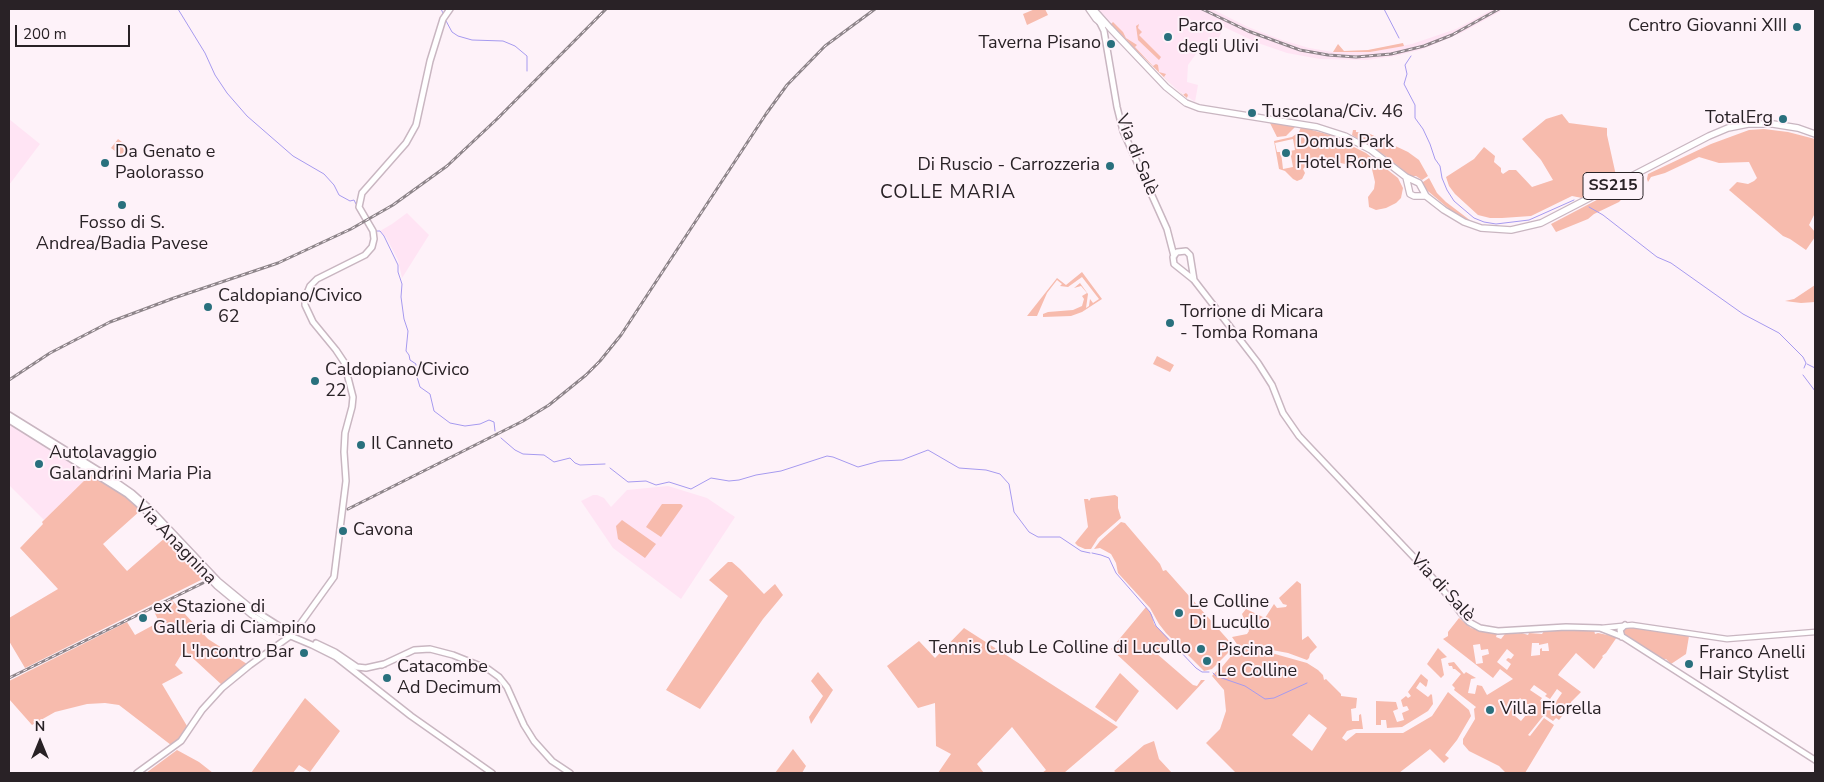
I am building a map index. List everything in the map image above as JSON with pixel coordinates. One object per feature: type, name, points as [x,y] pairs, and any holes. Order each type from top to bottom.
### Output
[{"type":"main road","points":[[137,773],[179,742],[202,710],[222,688],[292,635],[334,577],[347,478],[344,449],[345,431],[353,402],[350,381],[344,362],[314,325],[306,308],[305,298],[310,286],[317,279],[365,255],[372,247],[373,231],[359,207],[362,193],[406,144],[416,125],[430,60],[444,17],[450,9]]},
{"type":"main road","points":[[1089,9],[1100,23],[1110,28]]},
{"type":"main road","points":[[1094,9],[1166,87],[1188,104],[1199,108],[1308,125],[1337,132],[1368,148],[1406,177],[1420,184],[1426,196]]},
{"type":"main road","name":"Via di Salè","points":[[1100,23],[1104,31],[1123,131],[1167,229],[1174,256]]},
{"type":"main road","name":"SS215","points":[[1426,196],[1456,218],[1472,226],[1496,230],[1520,229],[1552,218],[1714,133],[1728,128],[1752,124],[1773,124],[1815,134]]},
{"type":"main road","points":[[1406,177],[1410,194],[1426,196]]},
{"type":"main road","points":[[1408,187],[1411,182],[1415,181]]},
{"type":"main road","points":[[1417,195],[1422,189]]},
{"type":"main road","points":[[1191,260],[1188,267],[1179,268],[1174,264],[1174,256],[1177,252],[1183,250],[1188,253],[1191,260],[1194,280]]},
{"type":"main road","name":"Via di Salè","points":[[1179,268],[1194,280],[1259,365],[1272,385],[1284,414],[1303,440],[1426,570],[1467,620],[1480,628],[1496,631],[1566,627],[1600,628],[1622,637],[1815,760]]},
{"type":"main road","name":"Via Anagnina","points":[[9,415],[128,490],[150,509],[224,585],[256,611],[292,635],[328,648],[357,667],[366,668],[384,664]]},
{"type":"main road","name":"Via Anagnina","points":[[9,420],[122,491],[144,508],[190,559],[228,596],[260,621],[336,657],[389,699],[492,773]]},
{"type":"main road","points":[[1622,637],[1620,630],[1625,625]]},
{"type":"main road","name":"Via Anagnina","points":[[389,699],[363,675],[364,672],[414,650],[430,649],[453,654],[487,668],[498,677],[507,687],[535,743],[554,763],[570,773]]},
{"type":"street","points":[[1600,628],[1625,625],[1724,638],[1815,632]]},
{"type":"shaded area","points":[[1035,9],[1045,9],[1048,15],[1027,25],[1023,14]]},
{"type":"shaded area","points":[[1098,9],[1212,9],[1248,27],[1282,40],[1309,48],[1333,52],[1370,52],[1412,44],[1456,29],[1493,9],[1501,11],[1461,33],[1423,49],[1367,60],[1320,59],[1287,53],[1258,43],[1224,27],[1214,47],[1202,50],[1196,54],[1188,65],[1187,82],[1198,85],[1195,102],[1175,88]]},
{"type":"shaded area","points":[[1113,22],[1126,38],[1137,45],[1135,47],[1153,66],[1158,65],[1159,72],[1166,74],[1164,77],[1175,88],[1138,52],[1111,24]]},
{"type":"shaded area","points":[[1139,24],[1138,28],[1142,32],[1139,35],[1161,57],[1159,60],[1138,40],[1136,26]]},
{"type":"shaded area","points":[[1403,43],[1404,46],[1370,52],[1333,52],[1338,44],[1344,51],[1368,50]]},
{"type":"shaded area","points":[[1562,114],[1569,123],[1607,128],[1617,180],[1582,198],[1572,196],[1531,216],[1502,218],[1478,215],[1449,186],[1446,177],[1474,159],[1484,147],[1495,156],[1494,162],[1501,168],[1503,174],[1509,170],[1516,170],[1532,187],[1553,180],[1541,160],[1522,139],[1546,119]]},
{"type":"shaded area","points":[[9,119],[40,144],[9,185]]},
{"type":"shaded area","points":[[1270,123],[1295,127],[1286,136],[1277,137]]},
{"type":"shaded area","points":[[1301,127],[1330,135],[1366,153],[1398,178],[1403,188],[1401,198],[1386,208],[1376,210],[1369,207],[1368,197],[1374,189],[1375,182],[1371,165],[1354,166],[1323,159],[1308,164],[1303,169],[1305,173],[1302,179],[1297,181],[1293,179],[1285,171],[1279,169],[1274,141],[1292,137],[1299,132]],"holes":[[[1293,139],[1295,150],[1290,151],[1293,167],[1283,169],[1281,152],[1277,152],[1275,143]]]},
{"type":"shaded area","points":[[1764,129],[1788,132],[1815,139],[1815,213],[1809,225],[1815,232],[1815,237],[1806,250],[1783,236],[1729,190],[1737,182],[1748,184],[1757,178],[1749,162],[1719,163],[1699,157],[1665,173],[1651,177],[1648,182],[1648,174],[1711,144],[1749,130]]},
{"type":"shaded area","points":[[1353,130],[1368,133],[1408,152],[1419,160],[1428,176],[1422,180],[1416,176],[1410,176],[1387,157],[1352,135]]},
{"type":"shaded area","points":[[118,139],[130,148],[123,157],[111,148]]},
{"type":"shaded area","points":[[1429,178],[1437,193],[1471,221],[1454,213],[1423,187],[1423,182]]},
{"type":"shaded area","points":[[1631,182],[1638,182],[1619,202],[1588,219],[1556,232],[1551,224]]},
{"type":"shaded area","points":[[407,213],[429,235],[402,278],[398,260],[386,237],[380,231]]},
{"type":"shaded area","points":[[1082,272],[1102,299],[1082,312],[1071,316],[1043,317],[1043,314],[1048,312],[1073,310],[1082,306],[1084,299],[1082,296],[1087,293],[1081,286],[1074,288],[1080,283],[1088,294],[1086,308],[1089,306],[1090,299],[1093,303],[1099,299],[1082,277],[1068,287],[1060,286],[1062,284],[1057,280],[1047,293],[1037,316],[1027,316],[1057,278],[1066,285]]},
{"type":"shaded area","points":[[1815,285],[1815,302],[1785,301],[1794,299]]},
{"type":"shaded area","points":[[1157,356],[1174,365],[1170,372],[1153,364]]},
{"type":"shaded area","points":[[9,424],[91,474],[44,520],[9,485]]},
{"type":"shaded area","points":[[91,474],[127,498],[141,510],[103,544],[127,571],[166,537],[205,578],[25,668],[9,641],[9,618],[58,589],[20,548],[43,524],[42,522]]},
{"type":"shaded area","points":[[668,486],[707,498],[735,517],[681,599],[613,548],[581,501],[597,495],[604,498],[611,507],[627,490]]},
{"type":"shaded area","points":[[1115,495],[1118,497],[1118,508],[1121,518],[1098,538],[1091,549],[1078,546],[1075,543],[1088,527],[1084,499],[1089,501],[1091,498]]},
{"type":"shaded area","points":[[662,504],[681,504],[683,506],[661,537],[646,527]]},
{"type":"shaded area","points":[[622,520],[656,544],[645,558],[618,539],[616,526]]},
{"type":"shaded area","name":"Le Colline Di Lucullo","points":[[1121,522],[1125,523],[1160,564],[1163,571],[1166,570],[1230,642],[1232,649],[1212,669],[1204,671],[1166,633],[1150,608],[1118,573],[1116,563],[1111,554],[1100,548],[1094,549]]},
{"type":"shaded area","points":[[728,562],[732,562],[740,569],[764,594],[775,584],[783,595],[763,619],[700,709],[666,690],[728,596],[709,580]]},
{"type":"shaded area","points":[[1297,581],[1301,584],[1302,640],[1308,636],[1317,647],[1310,654],[1309,658],[1307,660],[1288,653],[1272,650],[1270,652],[1243,645],[1307,663],[1318,670],[1323,675],[1324,680],[1326,679],[1341,696],[1357,698],[1356,708],[1351,709],[1352,721],[1359,721],[1359,715],[1361,714],[1363,729],[1347,731],[1342,738],[1346,741],[1356,733],[1403,733],[1432,716],[1448,692],[1469,710],[1471,716],[1457,740],[1445,755],[1449,758],[1444,763],[1430,749],[1399,773],[1236,773],[1206,743],[1220,729],[1226,711],[1224,690],[1212,676],[1232,655],[1235,656],[1237,654],[1239,647],[1232,637],[1247,634],[1249,631],[1242,614],[1246,609],[1265,618],[1274,604],[1277,608],[1286,607],[1287,605],[1283,604],[1279,598]],"holes":[[[1309,714],[1327,728],[1312,751],[1292,735]]]},
{"type":"shaded area","points":[[172,600],[208,639],[247,664],[222,685],[184,650],[175,665],[183,673],[162,684],[187,726],[180,738],[171,745],[119,705],[105,703],[87,704],[55,712],[32,725],[9,699],[9,681],[127,622],[135,635],[159,622],[153,609]]},
{"type":"shaded area","points":[[1146,607],[1152,615],[1154,624],[1169,639],[1156,653],[1193,685],[1197,686],[1201,680],[1205,680],[1177,710],[1111,649]]},
{"type":"shaded area","points":[[1459,618],[1471,628],[1497,634],[1496,637],[1501,639],[1505,634],[1542,634],[1544,631],[1572,629],[1594,630],[1595,634],[1617,637],[1594,669],[1576,653],[1560,672],[1558,675],[1581,692],[1571,702],[1559,720],[1556,718],[1553,721],[1544,715],[1528,735],[1530,736],[1544,718],[1554,725],[1525,773],[1506,773],[1499,766],[1469,751],[1463,744],[1463,739],[1475,719],[1474,709],[1476,707],[1454,690],[1455,688],[1452,685],[1461,674],[1453,669],[1452,666],[1449,666],[1448,663],[1454,662],[1464,674],[1466,672],[1476,678],[1471,679],[1468,693],[1475,694],[1477,685],[1482,686],[1487,695],[1513,679],[1500,669],[1493,678],[1443,639],[1448,636],[1448,632]],"holes":[[[1532,643],[1539,643],[1539,645],[1548,643],[1549,651],[1542,651],[1542,648],[1540,649],[1540,655],[1531,656]],[[1480,644],[1481,650],[1488,649],[1489,654],[1482,656],[1483,663],[1476,664],[1473,645]],[[1507,649],[1514,655],[1511,659],[1508,658],[1506,660],[1511,664],[1507,670],[1497,662]],[[1534,685],[1547,694],[1545,696],[1550,699],[1557,689],[1562,693],[1551,709],[1540,701],[1542,698],[1530,690]],[[1520,698],[1532,708],[1521,721],[1515,716],[1521,708],[1515,704]]]},
{"type":"shaded area","points":[[1629,627],[1689,636],[1686,654],[1671,664],[1666,659],[1625,636],[1623,630]]},
{"type":"shaded area","points":[[964,628],[1118,727],[1064,773],[1042,773],[1046,770],[1012,727],[977,764],[984,773],[938,773],[951,754],[936,746],[935,703],[918,708],[887,666],[919,641],[935,658]]},
{"type":"shaded area","points":[[1438,648],[1447,657],[1441,659],[1444,675],[1441,678],[1427,664]]},
{"type":"shaded area","points":[[818,672],[833,690],[811,724],[809,717],[823,696],[811,681]]},
{"type":"shaded area","points":[[1120,673],[1139,691],[1116,722],[1095,707]]},
{"type":"shaded area","points":[[1421,674],[1428,680],[1427,685],[1426,687],[1420,682],[1416,688],[1428,697],[1432,695],[1433,704],[1428,711],[1402,727],[1387,728],[1386,720],[1381,720],[1381,725],[1376,725],[1376,701],[1396,702],[1398,709],[1393,711],[1397,722],[1404,720],[1402,713],[1409,710],[1407,706],[1403,707],[1401,700],[1406,696],[1408,698],[1411,696],[1408,692]]},
{"type":"shaded area","points":[[305,698],[340,731],[310,772],[299,765],[293,773],[251,773]]},
{"type":"shaded area","points":[[1154,741],[1159,759],[1172,773],[1117,773],[1114,771],[1144,745]]},
{"type":"shaded area","points":[[793,749],[806,766],[802,773],[775,773]]},
{"type":"shaded area","points":[[177,750],[199,762],[213,773],[146,773]]},
{"type":"waterway","points":[[178,9],[205,53],[215,75],[227,93],[247,116],[293,156],[324,174],[334,185],[339,195],[350,201],[354,200],[356,204]]},
{"type":"waterway","points":[[441,9],[444,15]]},
{"type":"waterway","points":[[1384,9],[1399,38]]},
{"type":"waterway","points":[[445,19],[452,32],[458,36],[472,40],[503,41],[515,46],[527,56],[527,71]]},
{"type":"waterway","points":[[1411,56],[1405,65],[1407,74],[1404,84],[1415,105],[1415,118],[1423,129],[1435,159],[1440,166],[1447,190],[1454,201],[1474,218],[1496,224],[1529,220],[1574,200]]},
{"type":"waterway","points":[[1589,207],[1603,215],[1657,257],[1671,263],[1743,314],[1779,333],[1803,357],[1806,363],[1804,368]]},
{"type":"waterway","points":[[376,231],[380,231],[384,236],[398,265],[402,284],[401,297],[404,319],[408,331],[406,351],[410,360],[416,364],[415,370],[420,387],[430,394],[434,411],[450,423],[465,426],[480,424],[489,420],[494,422],[495,431]]},
{"type":"waterway","points":[[1807,364],[1815,368]]},
{"type":"waterway","points":[[1803,375],[1815,391]]},
{"type":"waterway","points":[[501,438],[523,454],[544,455],[554,462],[570,458],[580,465],[605,464]]},
{"type":"waterway","points":[[610,468],[628,482],[646,481],[656,485],[669,482],[691,489],[711,478],[729,481],[739,480],[781,471],[827,456],[858,467],[880,461],[902,460],[928,450],[959,468],[986,470],[1000,474],[1009,484],[1014,512],[1029,532],[1038,537],[1060,537],[1081,551],[1090,553]]},
{"type":"waterway","points":[[1092,553],[1109,558],[1116,573],[1150,612],[1156,626],[1196,668],[1202,672],[1209,672]]},
{"type":"waterway","points":[[1213,673],[1216,676],[1245,686],[1265,699],[1274,698],[1307,683]]},
{"type":"railway","points":[[9,380],[50,353],[110,322],[278,263],[351,229],[393,205],[447,166],[497,119],[606,9]]},
{"type":"railway","points":[[348,509],[523,421],[549,405],[586,375],[621,335],[787,85],[825,46],[875,9]]},
{"type":"railway","points":[[1202,9],[1248,31],[1300,50],[1356,57],[1391,54],[1424,46],[1452,35],[1499,9]]},
{"type":"railway","points":[[9,678],[203,583]]},
{"type":"place","name":"Centro Giovanni XIII","points":[[1797,27]]},
{"type":"place","name":"Parco degli Ulivi","points":[[1168,37]]},
{"type":"place","name":"Taverna Pisano","points":[[1111,44]]},
{"type":"place","name":"Tuscolana/Civ. 46","points":[[1252,113]]},
{"type":"place","name":"TotalErg","points":[[1783,119]]},
{"type":"place","name":"Domus Park Hotel Rome","points":[[1286,153]]},
{"type":"place","name":"Da Genato e Paolorasso","points":[[105,163]]},
{"type":"place","name":"Di Ruscio - Carrozzeria","points":[[1110,166]]},
{"type":"place","name":"Fosso di S. Andrea/Badia Pavese","points":[[122,205]]},
{"type":"place","name":"Caldopiano/Civico 62","points":[[208,307]]},
{"type":"place","name":"Torrione di Micara - Tomba Romana","points":[[1170,323]]},
{"type":"place","name":"Caldopiano/Civico 22","points":[[315,381]]},
{"type":"place","name":"Il Canneto","points":[[361,445]]},
{"type":"place","name":"Autolavaggio Galandrini Maria Pia","points":[[39,464]]},
{"type":"place","name":"Cavona","points":[[343,531]]},
{"type":"place","name":"Le Colline Di Lucullo","points":[[1179,613]]},
{"type":"place","name":"ex Stazione di Galleria di Ciampino","points":[[143,618]]},
{"type":"place","name":"Tennis Club Le Colline di Lucullo","points":[[1201,649]]},
{"type":"place","name":"L'Incontro Bar","points":[[304,653]]},
{"type":"place","name":"Piscina Le Colline","points":[[1207,661]]},
{"type":"place","name":"Franco Anelli Hair Stylist","points":[[1689,664]]},
{"type":"place","name":"Catacombe Ad Decimum","points":[[387,678]]},
{"type":"place","name":"Villa Fiorella","points":[[1490,710]]},
{"type":"district","name":"COLLE MARIA","points":[[948,193]]}]
